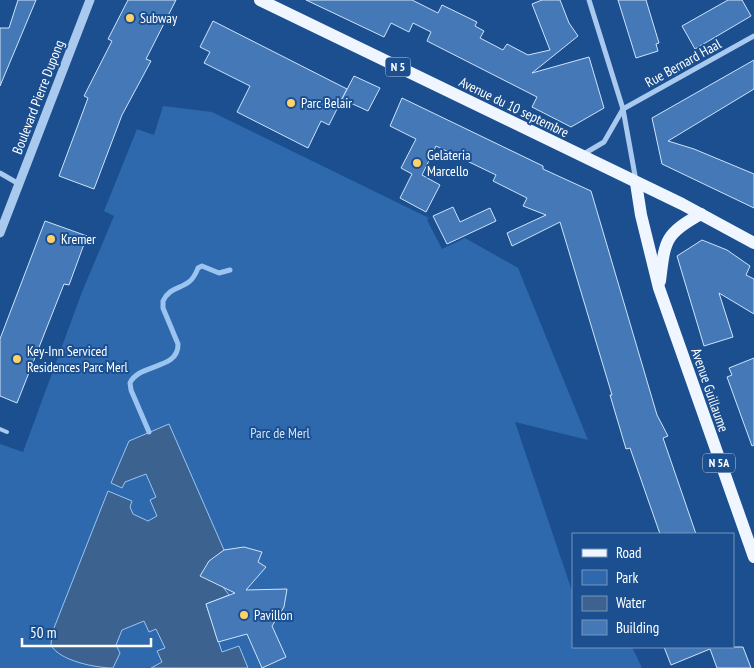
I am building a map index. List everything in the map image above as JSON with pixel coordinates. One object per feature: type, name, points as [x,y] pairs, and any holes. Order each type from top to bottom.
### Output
[{"type":"main road","name":"Avenue du 10 septembre","points":[[260,0],[702,214],[754,243]]},
{"type":"main road","name":"Avenue Guillaume","points":[[636,183],[641,215],[659,288],[754,557]]},
{"type":"main road","name":"Avenue Guillaume","points":[[659,288],[665,244],[684,224],[702,214]]},
{"type":"street","name":"Boulevard Pierre Dupong","points":[[0,233],[90,0]]},
{"type":"street","points":[[589,0],[623,108],[636,183]]},
{"type":"street","name":"Rue Bernard Haal","points":[[623,108],[754,36]]},
{"type":"street","points":[[580,155],[604,142],[623,108]]},
{"type":"street","points":[[0,174],[19,184]]},
{"type":"lane","points":[[0,429],[7,432]]},
{"type":"green space","name":"Parc de Merl","points":[[163,106],[212,112],[429,218],[427,220],[442,249],[465,238],[518,268],[588,440],[515,422],[572,591],[572,648],[632,648],[642,668],[0,668],[0,444],[23,452],[82,292],[114,216],[104,211],[137,129],[154,135]]},
{"type":"water","points":[[169,424],[224,550],[223,587],[229,595],[206,604],[222,652],[239,646],[248,668],[151,668],[162,662],[157,651],[165,648],[156,629],[149,632],[144,621],[122,630],[116,645],[120,653],[113,668],[88,665],[70,659],[55,651],[51,645],[52,633],[108,491],[132,501],[130,507],[133,514],[148,521],[157,516],[150,500],[156,497],[146,474],[125,482],[122,488],[111,483],[129,441]]},
{"type":"building","points":[[18,0],[36,0],[0,86],[0,28],[9,28]]},
{"type":"building","points":[[128,0],[176,0],[146,59],[151,61],[122,115],[94,189],[59,176],[88,98],[84,96],[112,41],[108,39]]},
{"type":"building","points":[[306,0],[412,0],[438,13],[442,5],[477,22],[475,26],[484,31],[480,38],[503,50],[507,44],[528,55],[550,50],[532,4],[542,0],[560,0],[569,23],[578,36],[532,73],[589,57],[604,108],[571,127],[532,107],[537,97],[427,41],[431,32],[413,23],[409,32],[391,23],[384,37]]},
{"type":"building","points":[[618,0],[646,0],[659,43],[656,44],[658,51],[636,58]]},
{"type":"building","points":[[728,0],[742,0],[751,16],[695,49],[682,26]]},
{"type":"building","name":"Parc Belair","points":[[213,21],[347,89],[329,125],[321,121],[308,148],[237,112],[250,86],[204,63],[210,52],[200,47]]},
{"type":"building","points":[[754,60],[754,89],[668,141],[694,149],[754,174],[754,208],[662,164],[652,118]]},
{"type":"building","points":[[354,76],[380,88],[368,111],[342,99]]},
{"type":"building","points":[[402,98],[591,191],[657,415],[668,436],[663,438],[696,533],[660,533],[630,448],[626,449],[610,395],[612,395],[560,222],[512,246],[507,233],[546,215],[523,206],[527,198],[493,181],[496,175],[436,146],[422,175],[440,185],[426,212],[400,198],[412,174],[401,168],[416,139],[390,126]]},
{"type":"building","points":[[453,207],[460,222],[490,208],[496,221],[447,244],[433,216]]},
{"type":"building","points":[[45,221],[87,236],[69,285],[64,284],[17,403],[0,396],[0,339]]},
{"type":"building","points":[[702,240],[727,250],[750,266],[746,275],[754,279],[754,314],[719,293],[733,337],[704,346],[677,256]]},
{"type":"building","points":[[754,358],[754,445],[752,446],[727,377],[732,375],[729,368]]},
{"type":"building","name":"Pavillon","points":[[244,547],[262,552],[258,562],[266,567],[246,590],[287,589],[284,607],[272,626],[286,657],[262,668],[247,634],[218,642],[206,604],[235,593],[200,576],[209,561],[224,550]]},
{"type":"building","points":[[743,647],[751,668],[717,668],[710,649],[671,665],[664,648]]},
{"type":"waterway","points":[[149,432],[131,390],[130,383],[141,372],[166,362],[177,352],[178,344],[163,308],[163,301],[171,291],[190,281],[198,268],[202,266],[219,273],[230,270]]},
{"type":"place","name":"Subway","points":[[130,18]]},
{"type":"place","name":"Parc Belair","points":[[291,103]]},
{"type":"place","name":"Gelateria Marcello","points":[[417,163]]},
{"type":"place","name":"Kremer","points":[[51,239]]},
{"type":"place","name":"Key-Inn Serviced Residences Parc Merl","points":[[17,359]]},
{"type":"place","name":"Pavillon","points":[[244,615]]}]
